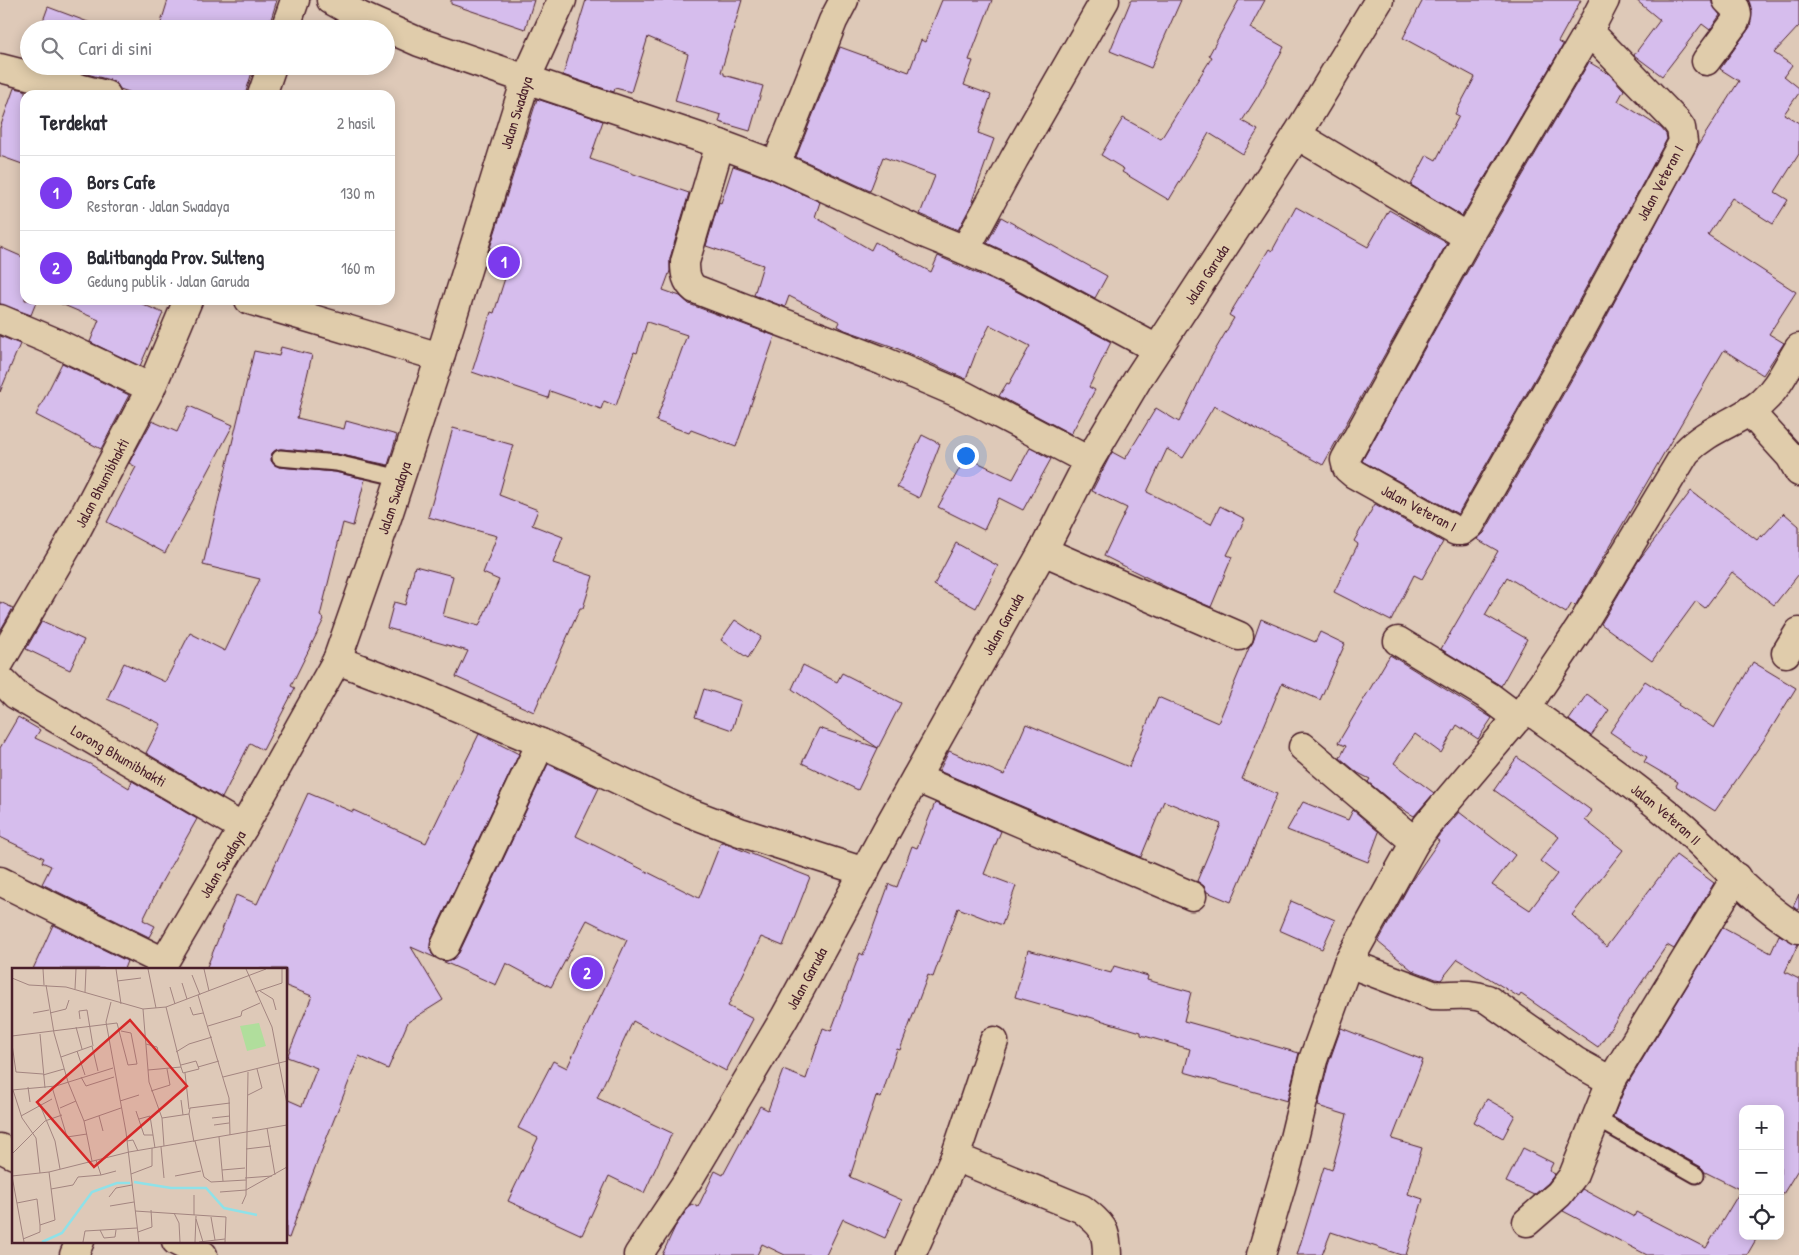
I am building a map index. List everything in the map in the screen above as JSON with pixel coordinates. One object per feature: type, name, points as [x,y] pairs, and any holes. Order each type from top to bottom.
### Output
[{"type":"street","points":[[288,20],[295,0]]},
{"type":"street","points":[[331,0],[369,20]]},
{"type":"street","name":"Jalan Swadaya","points":[[162,965],[243,828],[337,660],[440,357],[526,79],[562,0]]},
{"type":"street","points":[[776,165],[833,21],[844,0]]},
{"type":"street","points":[[965,250],[1105,0]]},
{"type":"street","name":"Jalan Garuda","points":[[638,1255],[690,1177],[785,1017],[1042,551],[1089,461],[1157,349],[1297,135],[1379,0]]},
{"type":"street","name":"Jalan Veteran I","points":[[1589,30],[1676,121],[1681,128],[1683,142],[1588,317],[1470,525],[1456,531],[1354,474],[1347,468],[1345,460],[1468,237],[1605,0]]},
{"type":"street","points":[[1706,61],[1735,22],[1736,9],[1727,0]]},
{"type":"street","points":[[395,31],[419,42],[720,144],[776,165],[1019,275],[1157,349]]},
{"type":"street","points":[[264,90],[269,75]]},
{"type":"street","points":[[3,76],[79,90]]},
{"type":"street","points":[[1297,135],[1468,237]]},
{"type":"street","points":[[720,144],[685,262],[686,277],[689,284],[695,289],[882,361],[963,395],[1089,461]]},
{"type":"street","name":"Jalan Bhumibhakti","points":[[0,666],[74,536],[152,388],[186,305]]},
{"type":"street","points":[[266,305],[440,357]]},
{"type":"street","points":[[0,319],[50,340],[152,388]]},
{"type":"street","points":[[1261,1255],[1288,1162],[1312,1060],[1348,963],[1415,842],[1427,825],[1522,713],[1580,628],[1686,452],[1705,435],[1749,411],[1761,402],[1777,384],[1799,348]]},
{"type":"street","points":[[1749,411],[1790,456],[1799,472]]},
{"type":"street","points":[[1042,551],[1239,636]]},
{"type":"street","name":"Jalan Veteran II","points":[[1398,641],[1490,697],[1522,713],[1604,765],[1681,825],[1756,896],[1799,930]]},
{"type":"street","points":[[337,660],[424,693],[541,743],[680,809],[740,832],[865,872]]},
{"type":"street","name":"Lorong Bhumibhakti","points":[[0,666],[16,695],[243,828]]},
{"type":"street","points":[[445,946],[541,743]]},
{"type":"street","points":[[1303,747],[1415,842]]},
{"type":"street","points":[[916,778],[1192,896]]},
{"type":"street","points":[[1527,1222],[1559,1194],[1573,1176],[1611,1081],[1736,877]]},
{"type":"street","points":[[0,881],[162,965]]},
{"type":"street","points":[[1348,963],[1433,995],[1474,994],[1487,998],[1575,1061],[1611,1081]]},
{"type":"street","points":[[911,1255],[955,1157],[994,1041]]},
{"type":"street","points":[[0,1148],[12,1154]]},
{"type":"street","points":[[955,1157],[1082,1209],[1096,1220],[1107,1236],[1107,1255]]},
{"type":"street","points":[[74,1255],[80,1242]]},
{"type":"street","points":[[178,1242],[203,1255]]},
{"type":"lane","points":[[280,458],[336,463],[400,478]]},
{"type":"lane","points":[[1596,1118],[1696,1175]]},
{"type":"building","points":[[168,0],[277,0],[271,20],[162,20]]},
{"type":"building","points":[[451,0],[534,0],[525,29],[451,4]]},
{"type":"building","points":[[586,0],[742,0],[721,72],[724,75],[763,86],[750,131],[719,122],[721,115],[675,101],[688,54],[648,37],[631,92],[615,88],[614,92],[563,75]]},
{"type":"building","points":[[942,0],[992,0],[969,60],[973,61],[964,85],[991,95],[978,133],[994,139],[973,202],[958,230],[920,214],[935,176],[883,157],[870,191],[796,157],[840,47],[909,72],[921,40],[925,42]]},
{"type":"building","points":[[1131,0],[1181,0],[1151,68],[1110,51]]},
{"type":"building","points":[[1239,0],[1265,0],[1250,28],[1284,47],[1258,96],[1242,121],[1258,130],[1243,154],[1209,133],[1169,200],[1122,172],[1124,169],[1101,155],[1123,118],[1161,139],[1212,57],[1209,55]]},
{"type":"building","points":[[1423,0],[1581,0],[1558,42],[1563,45],[1462,216],[1411,185],[1427,155],[1436,160],[1459,116],[1455,114],[1475,77],[1403,38]]},
{"type":"building","points":[[1636,0],[1712,0],[1712,4],[1720,15],[1710,30],[1702,24],[1662,76],[1634,55],[1660,20]]},
{"type":"building","points":[[1748,0],[1799,0],[1799,26],[1774,53],[1792,65],[1784,76],[1799,88],[1799,93],[1784,114],[1799,123],[1799,154],[1775,192],[1788,200],[1773,224],[1732,198],[1708,235],[1796,292],[1769,334],[1784,343],[1763,375],[1724,350],[1575,606],[1572,603],[1566,613],[1507,577],[1485,615],[1527,639],[1501,686],[1441,649],[1498,551],[1477,539],[1484,533],[1593,342],[1697,147],[1739,81],[1720,69],[1750,27],[1752,12]]},
{"type":"building","points":[[48,7],[83,20],[43,20]]},
{"type":"building","points":[[1589,62],[1609,74],[1624,90],[1618,101],[1661,128],[1666,134],[1667,139],[1565,326],[1458,514],[1362,461],[1482,245]]},
{"type":"building","points":[[91,75],[251,75],[247,90],[123,90],[110,80]]},
{"type":"building","points":[[14,88],[25,90],[20,90],[20,163],[0,156],[0,128]]},
{"type":"building","points":[[537,99],[603,121],[590,159],[689,193],[670,258],[670,271],[663,290],[680,296],[689,304],[775,336],[736,447],[691,430],[689,433],[656,421],[687,335],[647,322],[637,353],[634,352],[616,406],[604,401],[601,409],[550,391],[548,398],[472,372],[491,312],[494,313],[506,275],[484,267]]},
{"type":"building","points":[[733,166],[770,179],[820,202],[815,217],[871,250],[875,242],[931,272],[938,256],[1012,289],[1111,342],[1089,387],[1095,390],[1071,434],[999,396],[1007,383],[1009,384],[1030,346],[990,325],[977,350],[966,379],[894,347],[845,330],[838,326],[840,322],[789,296],[785,307],[754,295],[763,265],[706,246],[719,202],[721,203]]},
{"type":"building","points":[[1296,207],[1368,247],[1389,210],[1447,243],[1323,465],[1214,406],[1183,458],[1167,449],[1147,492],[1211,524],[1220,506],[1245,519],[1227,555],[1232,557],[1211,607],[1176,592],[1104,556],[1127,508],[1092,491],[1112,452],[1125,459],[1156,408],[1179,422],[1210,359],[1234,318],[1229,315],[1269,249],[1272,251]]},
{"type":"building","points":[[1001,217],[1107,276],[1095,298],[1026,261],[987,243]]},
{"type":"building","points":[[0,247],[20,256],[20,305],[35,305],[31,315],[0,304]]},
{"type":"building","points":[[64,305],[145,305],[163,313],[140,366],[90,342],[99,320]]},
{"type":"building","points":[[0,336],[20,344],[0,392]]},
{"type":"building","points":[[281,347],[312,355],[297,418],[344,429],[346,421],[397,435],[388,465],[337,454],[281,449],[272,453],[271,461],[279,467],[335,472],[365,479],[353,526],[343,523],[320,616],[324,619],[291,686],[295,688],[263,750],[250,743],[222,798],[146,753],[161,724],[107,699],[124,663],[165,682],[190,633],[225,651],[260,579],[203,565],[254,351],[279,356]]},
{"type":"building","points":[[62,363],[129,395],[101,449],[36,415]]},
{"type":"building","points":[[189,406],[233,425],[165,553],[107,522],[136,467],[129,463],[152,421],[177,432]]},
{"type":"building","points":[[453,428],[513,445],[499,495],[538,510],[532,525],[563,537],[553,563],[593,576],[583,608],[580,608],[534,712],[456,677],[468,651],[387,628],[394,602],[405,605],[415,566],[453,576],[443,616],[479,626],[499,580],[483,573],[497,536],[428,517]]},
{"type":"building","points":[[922,435],[940,444],[919,498],[897,487]]},
{"type":"building","points":[[1030,448],[1051,459],[1023,510],[999,498],[984,530],[938,507],[966,457],[1013,479]]},
{"type":"building","points":[[1691,491],[1757,540],[1784,513],[1799,526],[1799,574],[1774,605],[1732,572],[1705,608],[1696,601],[1652,661],[1601,624],[1639,560]]},
{"type":"building","points":[[1375,504],[1443,542],[1422,579],[1414,575],[1391,621],[1334,592],[1358,544],[1354,541]]},
{"type":"building","points":[[956,543],[998,566],[976,608],[934,585]]},
{"type":"building","points":[[0,602],[13,608],[0,631]]},
{"type":"building","points":[[1261,619],[1315,642],[1320,632],[1345,644],[1320,700],[1282,683],[1242,779],[1277,794],[1231,902],[1207,892],[1204,886],[1197,881],[1221,824],[1164,801],[1141,857],[939,771],[949,751],[1004,775],[1026,724],[1129,767],[1158,697],[1218,723]]},
{"type":"building","points":[[735,620],[761,637],[748,658],[721,640]]},
{"type":"building","points":[[42,621],[84,640],[70,670],[26,649]]},
{"type":"building","points":[[1390,655],[1492,718],[1478,739],[1457,725],[1441,753],[1415,734],[1394,763],[1434,793],[1414,816],[1397,806],[1368,782],[1370,779],[1358,773],[1340,758],[1346,746],[1338,743]]},
{"type":"building","points":[[1753,662],[1796,688],[1766,737],[1715,811],[1676,786],[1678,782],[1644,762],[1647,757],[1610,732],[1645,681],[1714,728]]},
{"type":"building","points":[[803,665],[837,682],[842,673],[901,703],[878,748],[792,689]]},
{"type":"building","points":[[704,689],[741,701],[732,730],[695,717]]},
{"type":"building","points":[[1587,694],[1609,710],[1591,736],[1569,720]]},
{"type":"building","points":[[18,717],[40,730],[35,738],[90,764],[129,788],[132,781],[197,819],[161,883],[143,920],[155,926],[149,937],[42,884],[51,866],[42,862],[44,858],[0,837],[0,748]]},
{"type":"building","points":[[819,728],[878,748],[858,790],[802,763]]},
{"type":"building","points":[[479,734],[519,754],[431,939],[430,948],[436,958],[411,947],[443,1000],[408,1022],[388,1069],[359,1056],[288,1238],[288,1100],[302,1106],[317,1068],[288,1057],[288,1055],[312,996],[288,987],[288,968],[206,968],[236,895],[257,904],[308,793],[353,812],[353,810],[426,843]]},
{"type":"building","points":[[1517,757],[1592,811],[1585,820],[1623,850],[1572,915],[1606,947],[1676,855],[1714,883],[1674,949],[1667,945],[1598,1047],[1521,994],[1519,997],[1458,959],[1441,980],[1436,979],[1412,970],[1378,942],[1412,880],[1439,841],[1436,839],[1459,812],[1515,855],[1492,885],[1530,910],[1557,874],[1540,861],[1559,837],[1494,790]]},
{"type":"building","points":[[548,764],[599,788],[576,836],[699,898],[721,842],[810,877],[783,946],[761,937],[728,1006],[753,1019],[726,1071],[633,1021],[597,1098],[672,1133],[644,1193],[609,1176],[582,1235],[508,1201],[538,1138],[518,1128],[553,1061],[567,1068],[627,940],[587,920],[551,987],[506,963],[496,985],[442,961],[453,959],[459,953]]},
{"type":"building","points":[[1303,802],[1348,820],[1353,810],[1379,832],[1368,862],[1287,830]]},
{"type":"building","points":[[935,803],[1001,831],[984,874],[1016,886],[1002,925],[958,908],[933,977],[928,975],[900,1050],[897,1049],[881,1098],[876,1096],[850,1177],[902,1200],[885,1238],[843,1219],[826,1255],[785,1255],[762,1244],[757,1255],[662,1255],[675,1227],[691,1204],[698,1207],[715,1171],[723,1175],[760,1106],[768,1110],[783,1070],[806,1079],[823,1028],[831,1031],[860,953],[863,955],[889,884],[897,887],[912,846],[917,848]]},
{"type":"building","points":[[1799,894],[1799,910],[1793,907]]},
{"type":"building","points":[[1291,901],[1335,920],[1322,949],[1279,930]]},
{"type":"building","points":[[53,925],[127,961],[124,968],[33,968]]},
{"type":"building","points":[[1723,927],[1771,953],[1779,935],[1798,944],[1785,972],[1799,979],[1799,1168],[1784,1192],[1784,1105],[1739,1105],[1739,1189],[1705,1172],[1701,1167],[1613,1117],[1625,1088]]},
{"type":"building","points":[[1028,950],[1111,973],[1114,966],[1148,976],[1147,980],[1191,992],[1184,1021],[1299,1053],[1287,1101],[1184,1072],[1190,1049],[1141,1035],[1141,1032],[1015,997]]},
{"type":"building","points":[[1341,1028],[1423,1060],[1392,1139],[1422,1148],[1408,1194],[1423,1199],[1406,1255],[1331,1232],[1322,1255],[1297,1255],[1324,1167],[1332,1170],[1347,1115],[1318,1106],[1328,1065]]},
{"type":"building","points":[[1487,1099],[1515,1115],[1503,1138],[1474,1122]]},
{"type":"building","points":[[1523,1148],[1553,1163],[1549,1171],[1555,1174],[1534,1195],[1506,1182]]},
{"type":"building","points":[[1582,1189],[1634,1217],[1636,1212],[1706,1248],[1739,1193],[1739,1240],[1756,1240],[1747,1255],[1647,1255],[1563,1211]]},
{"type":"place","name":"Bors Cafe","points":[[504,262]]},
{"type":"place","name":"Balitbangda Prov. Sulteng","points":[[587,973]]}]
